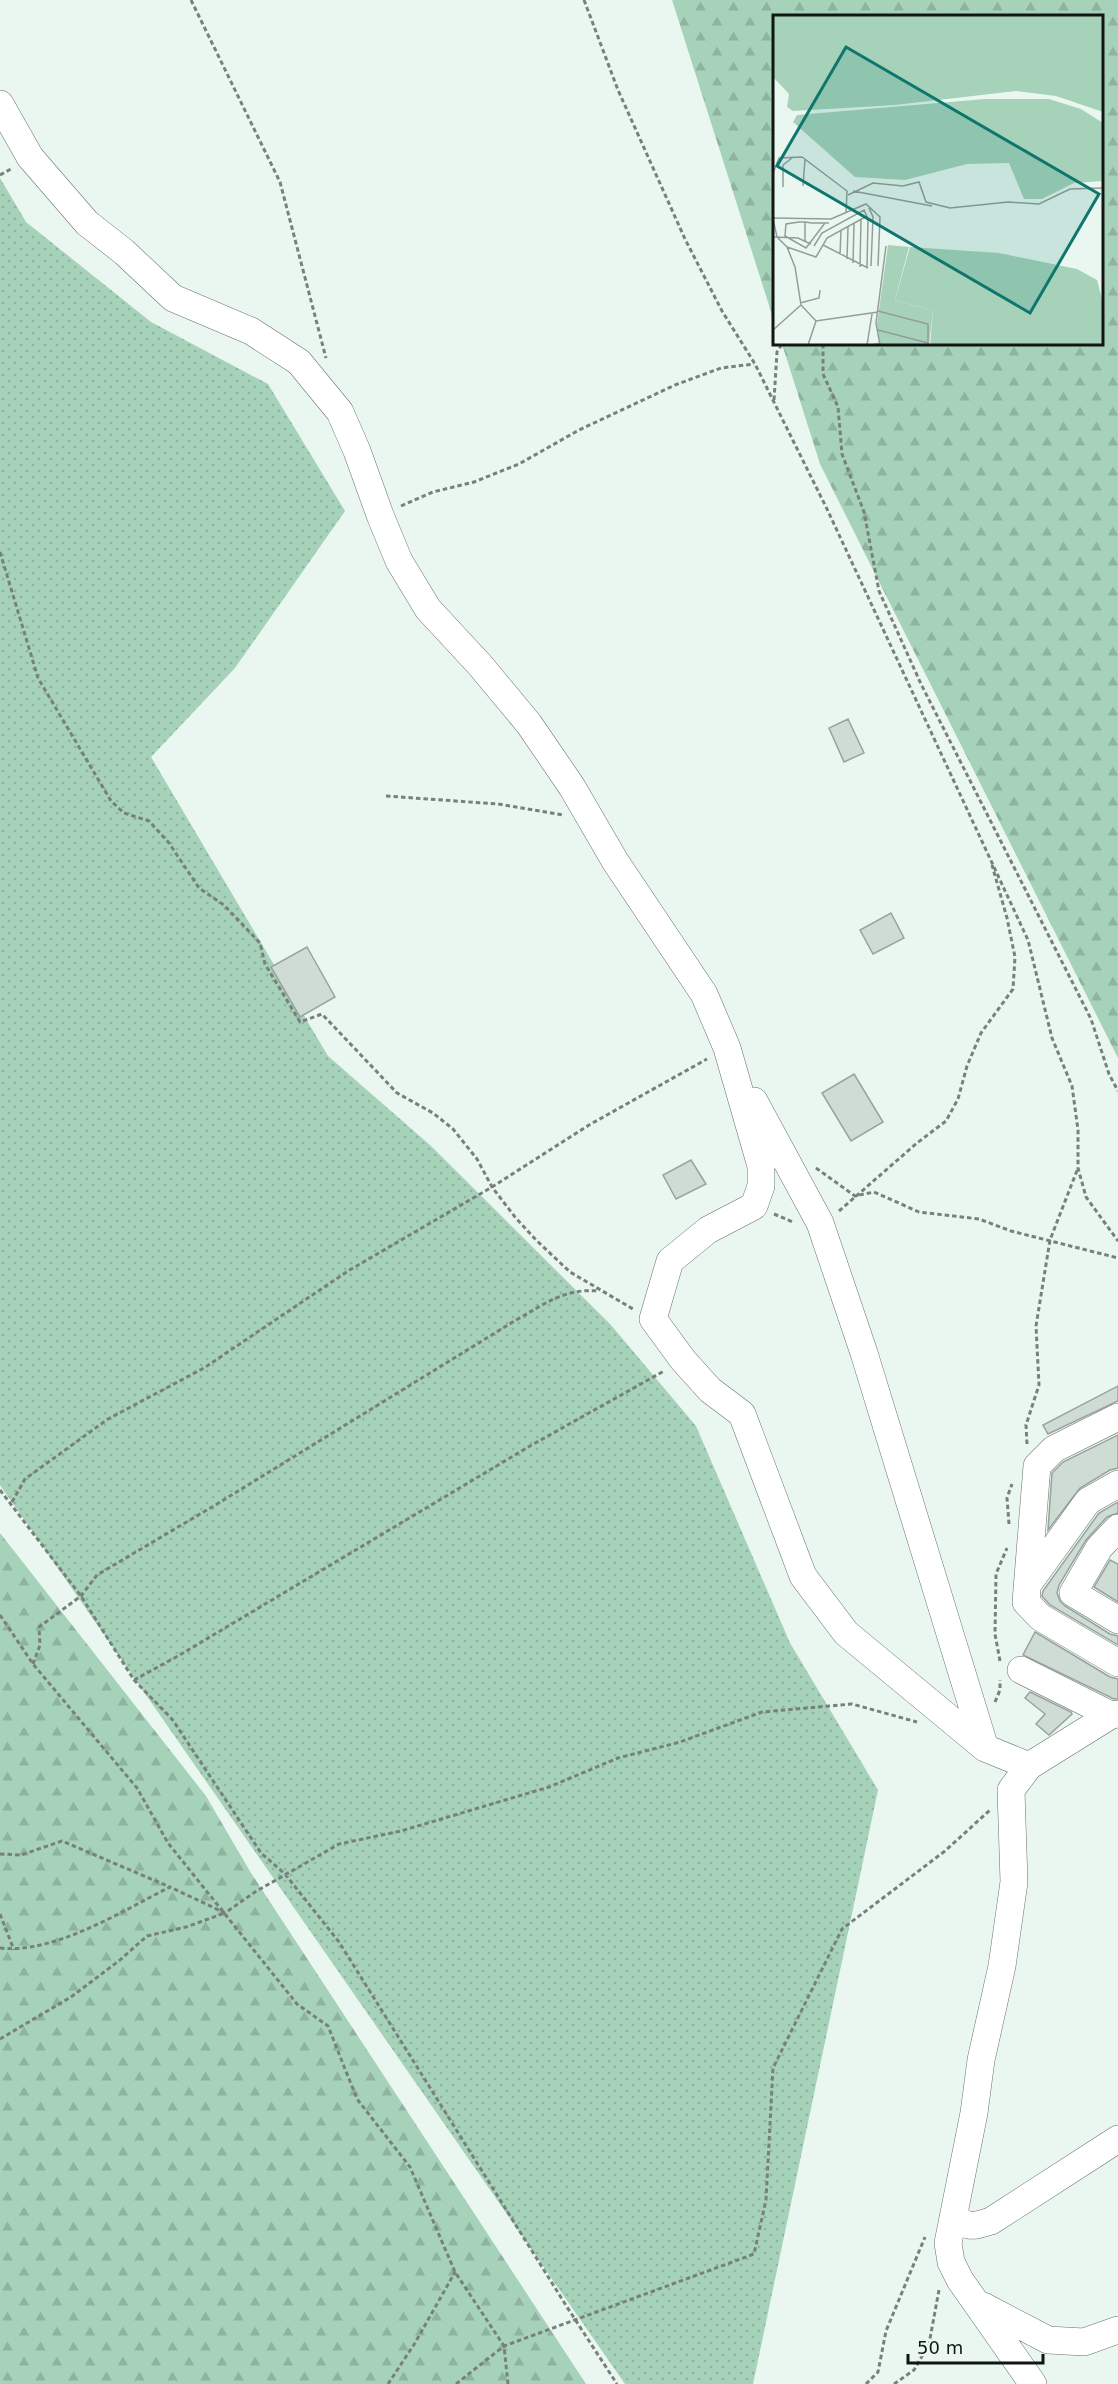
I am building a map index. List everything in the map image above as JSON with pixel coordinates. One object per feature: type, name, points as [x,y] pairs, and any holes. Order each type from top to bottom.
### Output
[{"type":"street","points":[[0,104],[30,157],[87,223],[124,252],[173,298],[251,331],[299,362],[319,384],[340,412],[399,561],[428,609],[480,665],[529,724],[572,787],[615,861],[704,994],[726,1048],[761,1166],[761,1186],[754,1206],[708,1230],[670,1262],[653,1319],[683,1360],[710,1390],[742,1414],[803,1576],[846,1634],[985,1748],[1029,1766]]},
{"type":"street","points":[[726,1048],[820,1223],[864,1353],[985,1748]]},
{"type":"street","points":[[1118,1417],[1054,1449],[1037,1466],[1026,1602],[1040,1617],[1118,1663]]},
{"type":"street","points":[[1027,1585],[1088,1501],[1118,1484]]},
{"type":"street","points":[[1118,1528],[1108,1553],[1073,1593],[1118,1620]]},
{"type":"street","points":[[1021,1670],[1114,1715]]},
{"type":"street","points":[[1033,2384],[960,2280],[951,2262],[948,2243],[974,2113],[981,2060],[1002,1966],[1014,1882],[1011,1790],[1029,1766],[1114,1715]]},
{"type":"street","points":[[954,2213],[960,2222],[974,2226],[991,2221],[1118,2139]]},
{"type":"street","points":[[977,2303],[1048,2340],[1084,2342],[1118,2330]]},
{"type":"path","points":[[191,0],[280,182],[328,366]]},
{"type":"path","points":[[584,0],[618,90],[685,238],[722,311],[755,364],[827,509],[1028,940],[1052,1038],[1072,1086],[1078,1130],[1078,1168],[1086,1197],[1118,1241]]},
{"type":"path","points":[[774,402],[777,352],[781,345]]},
{"type":"path","points":[[823,345],[823,374],[838,407],[842,454],[864,512],[879,591],[921,684],[1091,1019],[1109,1074],[1118,1091]]},
{"type":"path","points":[[380,514],[434,492],[474,482],[519,464],[611,414],[675,385],[721,368],[755,364]]},
{"type":"path","points":[[0,552],[38,678],[111,801],[124,813],[149,821],[169,843],[199,888],[224,905],[260,943],[266,964],[300,1022],[322,1014],[397,1093],[433,1113],[453,1129],[477,1159],[492,1187],[515,1218],[570,1272],[653,1319]]},
{"type":"path","points":[[386,796],[498,804],[591,820]]},
{"type":"path","points":[[754,1206],[783,1219],[811,1227],[830,1218],[946,1121],[958,1099],[967,1066],[981,1033],[1013,989],[1015,957],[1007,918],[989,855]]},
{"type":"path","points":[[12,1502],[24,1479],[108,1419],[204,1368],[348,1271],[492,1187],[589,1125],[726,1048]]},
{"type":"path","points":[[807,1161],[855,1196],[874,1192],[919,1212],[979,1220],[1011,1231],[1118,1258]]},
{"type":"path","points":[[33,1664],[40,1645],[39,1627],[81,1596],[97,1575],[516,1320],[555,1298],[580,1289],[600,1291]]},
{"type":"path","points":[[134,1680],[530,1446],[683,1360]]},
{"type":"path","points":[[0,1490],[12,1502],[81,1596],[134,1680],[172,1719],[261,1853],[285,1874],[339,1942],[617,2384]]},
{"type":"path","points":[[0,1615],[33,1664],[137,1788],[168,1843],[297,2004],[327,2026],[357,2098],[410,2167],[455,2272],[504,2346],[508,2384]]},
{"type":"path","points":[[0,2039],[71,1997],[120,1960],[147,1936],[186,1927],[225,1913],[255,1892],[339,1844],[401,1831],[549,1787],[618,1758],[680,1742],[762,1713],[852,1704],[920,1723]]},
{"type":"path","points":[[456,2384],[504,2346],[754,2254],[766,2200],[773,2068],[842,1929],[945,1851],[1011,1790]]},
{"type":"path","points":[[0,1854],[21,1855],[62,1841],[225,1913]]},
{"type":"path","points":[[0,1948],[14,1950],[73,1936],[170,1887]]},
{"type":"path","points":[[0,1914],[14,1950]]},
{"type":"path","points":[[866,2384],[878,2372],[886,2331],[928,2228]]},
{"type":"path","points":[[388,2384],[415,2343],[455,2272]]},
{"type":"path","points":[[894,2384],[914,2370],[929,2344],[940,2288]]},
{"type":"green space","points":[[672,0],[1118,0],[1118,1058],[820,464],[782,345],[1103,345],[1103,15],[773,15],[773,318]]},
{"type":"green space","points":[[0,178],[26,222],[151,322],[268,384],[345,511],[235,668],[151,757],[328,1056],[431,1146],[611,1325],[696,1426],[790,1643],[878,1790],[753,2384],[625,2384],[0,1485]]},
{"type":"green space","points":[[0,1533],[206,1796],[251,1873],[586,2384],[0,2384]]},
{"type":"building","points":[[848,719],[864,753],[844,762],[829,728]]},
{"type":"building","points":[[891,913],[904,938],[873,954],[860,930]]},
{"type":"building","points":[[307,947],[335,997],[300,1017],[271,967]]},
{"type":"building","points":[[854,1074],[883,1122],[851,1141],[822,1093]]},
{"type":"building","points":[[691,1160],[706,1184],[676,1199],[663,1175]]},
{"type":"building","points":[[1118,1386],[1118,1401],[1048,1434],[1043,1425]]},
{"type":"building","points":[[1118,1435],[1118,1468],[1110,1470],[1080,1488],[1048,1530],[1052,1473],[1063,1462]]},
{"type":"building","points":[[1118,1502],[1118,1513],[1107,1517],[1086,1540],[1059,1585],[1057,1593],[1065,1606],[1110,1634],[1118,1636],[1118,1645],[1050,1605],[1042,1596],[1043,1591],[1099,1513]]},
{"type":"building","points":[[1110,1560],[1118,1564],[1118,1602],[1094,1587]]},
{"type":"building","points":[[1035,1632],[1110,1677],[1118,1679],[1118,1699],[1023,1655]]},
{"type":"building","points":[[1030,1692],[1072,1714],[1049,1735],[1036,1724],[1045,1714],[1025,1698]]}]
